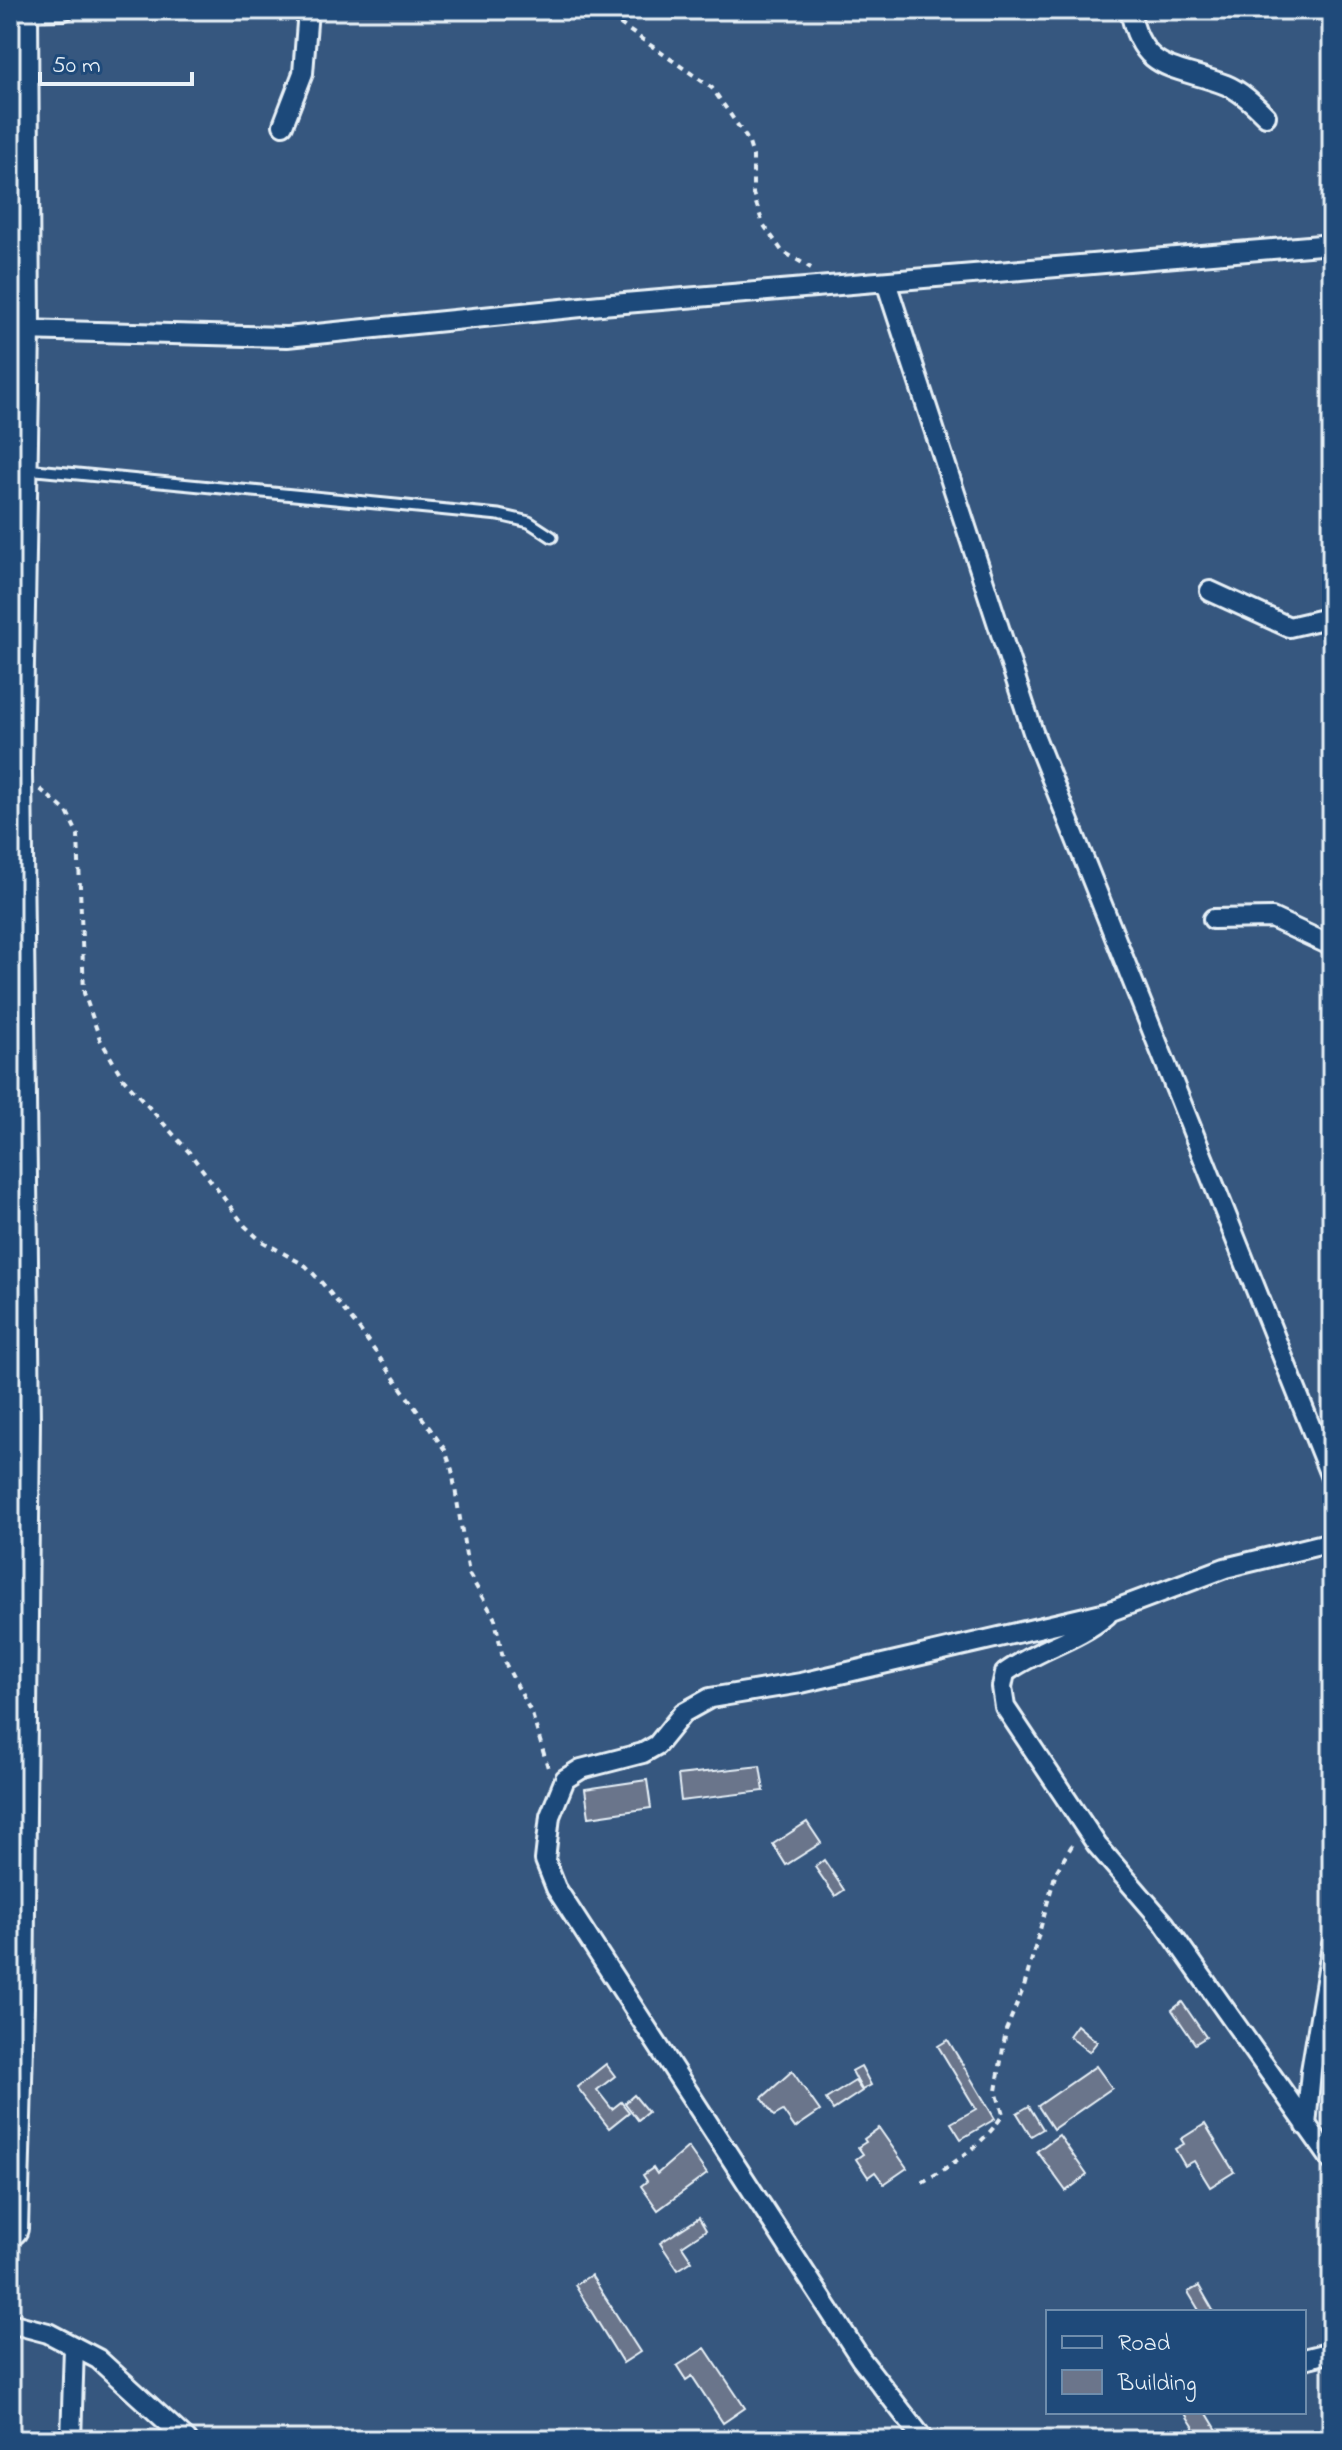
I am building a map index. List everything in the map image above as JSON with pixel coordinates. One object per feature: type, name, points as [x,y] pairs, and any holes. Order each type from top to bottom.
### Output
[{"type":"highway","points":[[10,2228],[16,2007],[22,1422],[14,1023],[12,675],[19,468],[15,68],[20,10]]},
{"type":"street","points":[[20,10],[64,10]]},
{"type":"street","points":[[283,125],[303,73],[308,10]]},
{"type":"street","points":[[1130,10],[1137,41],[1152,57],[1177,70],[1227,85],[1266,116]]},
{"type":"street","points":[[18,324],[287,337],[834,285],[1332,244]]},
{"type":"street","points":[[886,282],[1033,732],[1332,1480]]},
{"type":"street","points":[[1210,591],[1289,627],[1332,617]]},
{"type":"street","points":[[1213,919],[1272,918],[1332,946]]},
{"type":"street","points":[[924,2440],[861,2359],[556,1888],[545,1860],[550,1816],[558,1794],[572,1773],[643,1753],[657,1745],[683,1713],[710,1698],[801,1683],[1111,1611],[1225,1568],[1332,1542]]},
{"type":"street","points":[[1111,1611],[1088,1630],[1023,1659],[1005,1673],[1002,1687],[1005,1707],[1083,1826],[1171,1933],[1332,2161]]},
{"type":"street","points":[[1306,2126],[1311,2071],[1332,1945]]},
{"type":"street","points":[[10,2323],[48,2333],[98,2359],[187,2440]]},
{"type":"street","points":[[71,2440],[74,2347]]},
{"type":"street","points":[[1306,2358],[1332,2352]]},
{"type":"lane","points":[[19,468],[499,515],[529,522],[552,537]]},
{"type":"path","points":[[600,10],[712,88],[748,140],[753,156],[753,194],[763,224],[782,251],[834,285]]},
{"type":"path","points":[[14,773],[50,795],[67,812],[78,835],[84,993],[100,1039],[122,1077],[189,1152],[245,1226],[260,1240],[306,1266],[322,1283],[360,1330],[445,1450],[452,1470],[469,1574],[495,1619],[503,1659],[532,1714],[558,1794]]},
{"type":"path","points":[[922,2182],[970,2149],[995,2127],[1003,2114],[996,2091],[1006,2030],[1024,1987],[1056,1872],[1083,1826]]},
{"type":"building","points":[[760,1766],[764,1791],[681,1801],[678,1775]]},
{"type":"building","points":[[647,1780],[651,1808],[589,1817],[585,1789]]},
{"type":"building","points":[[807,1822],[821,1843],[786,1865],[773,1844]]},
{"type":"building","points":[[824,1860],[844,1890],[835,1896],[815,1867]]},
{"type":"building","points":[[1182,2002],[1206,2037],[1195,2044],[1172,2010]]},
{"type":"building","points":[[1077,2025],[1097,2042],[1089,2052],[1069,2036]]},
{"type":"building","points":[[948,2040],[995,2119],[961,2139],[951,2123],[976,2109],[938,2046]]},
{"type":"building","points":[[606,2064],[615,2076],[597,2090],[612,2109],[621,2102],[629,2112],[609,2128],[577,2087]]},
{"type":"building","points":[[861,2066],[871,2085],[862,2090],[852,2071]]},
{"type":"building","points":[[1096,2066],[1112,2088],[1053,2129],[1038,2106]]},
{"type":"building","points":[[792,2071],[820,2111],[795,2128],[783,2111],[774,2116],[762,2098]]},
{"type":"building","points":[[855,2081],[862,2091],[833,2110],[826,2099]]},
{"type":"building","points":[[634,2095],[648,2112],[638,2120],[625,2103]]},
{"type":"building","points":[[1029,2106],[1043,2129],[1031,2136],[1017,2113]]},
{"type":"building","points":[[1205,2124],[1234,2172],[1210,2187],[1194,2161],[1185,2166],[1175,2149],[1184,2144],[1181,2139]]},
{"type":"building","points":[[879,2128],[907,2168],[884,2184],[875,2172],[868,2177],[856,2159],[863,2154],[858,2147]]},
{"type":"building","points":[[1059,2135],[1087,2175],[1066,2191],[1037,2151]]},
{"type":"building","points":[[688,2147],[707,2174],[658,2210],[641,2186],[647,2181],[643,2175],[653,2168],[657,2174]]},
{"type":"building","points":[[699,2218],[706,2230],[682,2246],[692,2261],[678,2270],[660,2243]]},
{"type":"building","points":[[591,2275],[640,2352],[623,2363],[575,2285]]},
{"type":"building","points":[[1199,2286],[1213,2310],[1199,2310],[1188,2292]]},
{"type":"building","points":[[705,2348],[745,2408],[723,2423],[692,2376],[686,2380],[677,2366]]},
{"type":"building","points":[[1185,2414],[1207,2414],[1223,2440],[1202,2440]]}]
